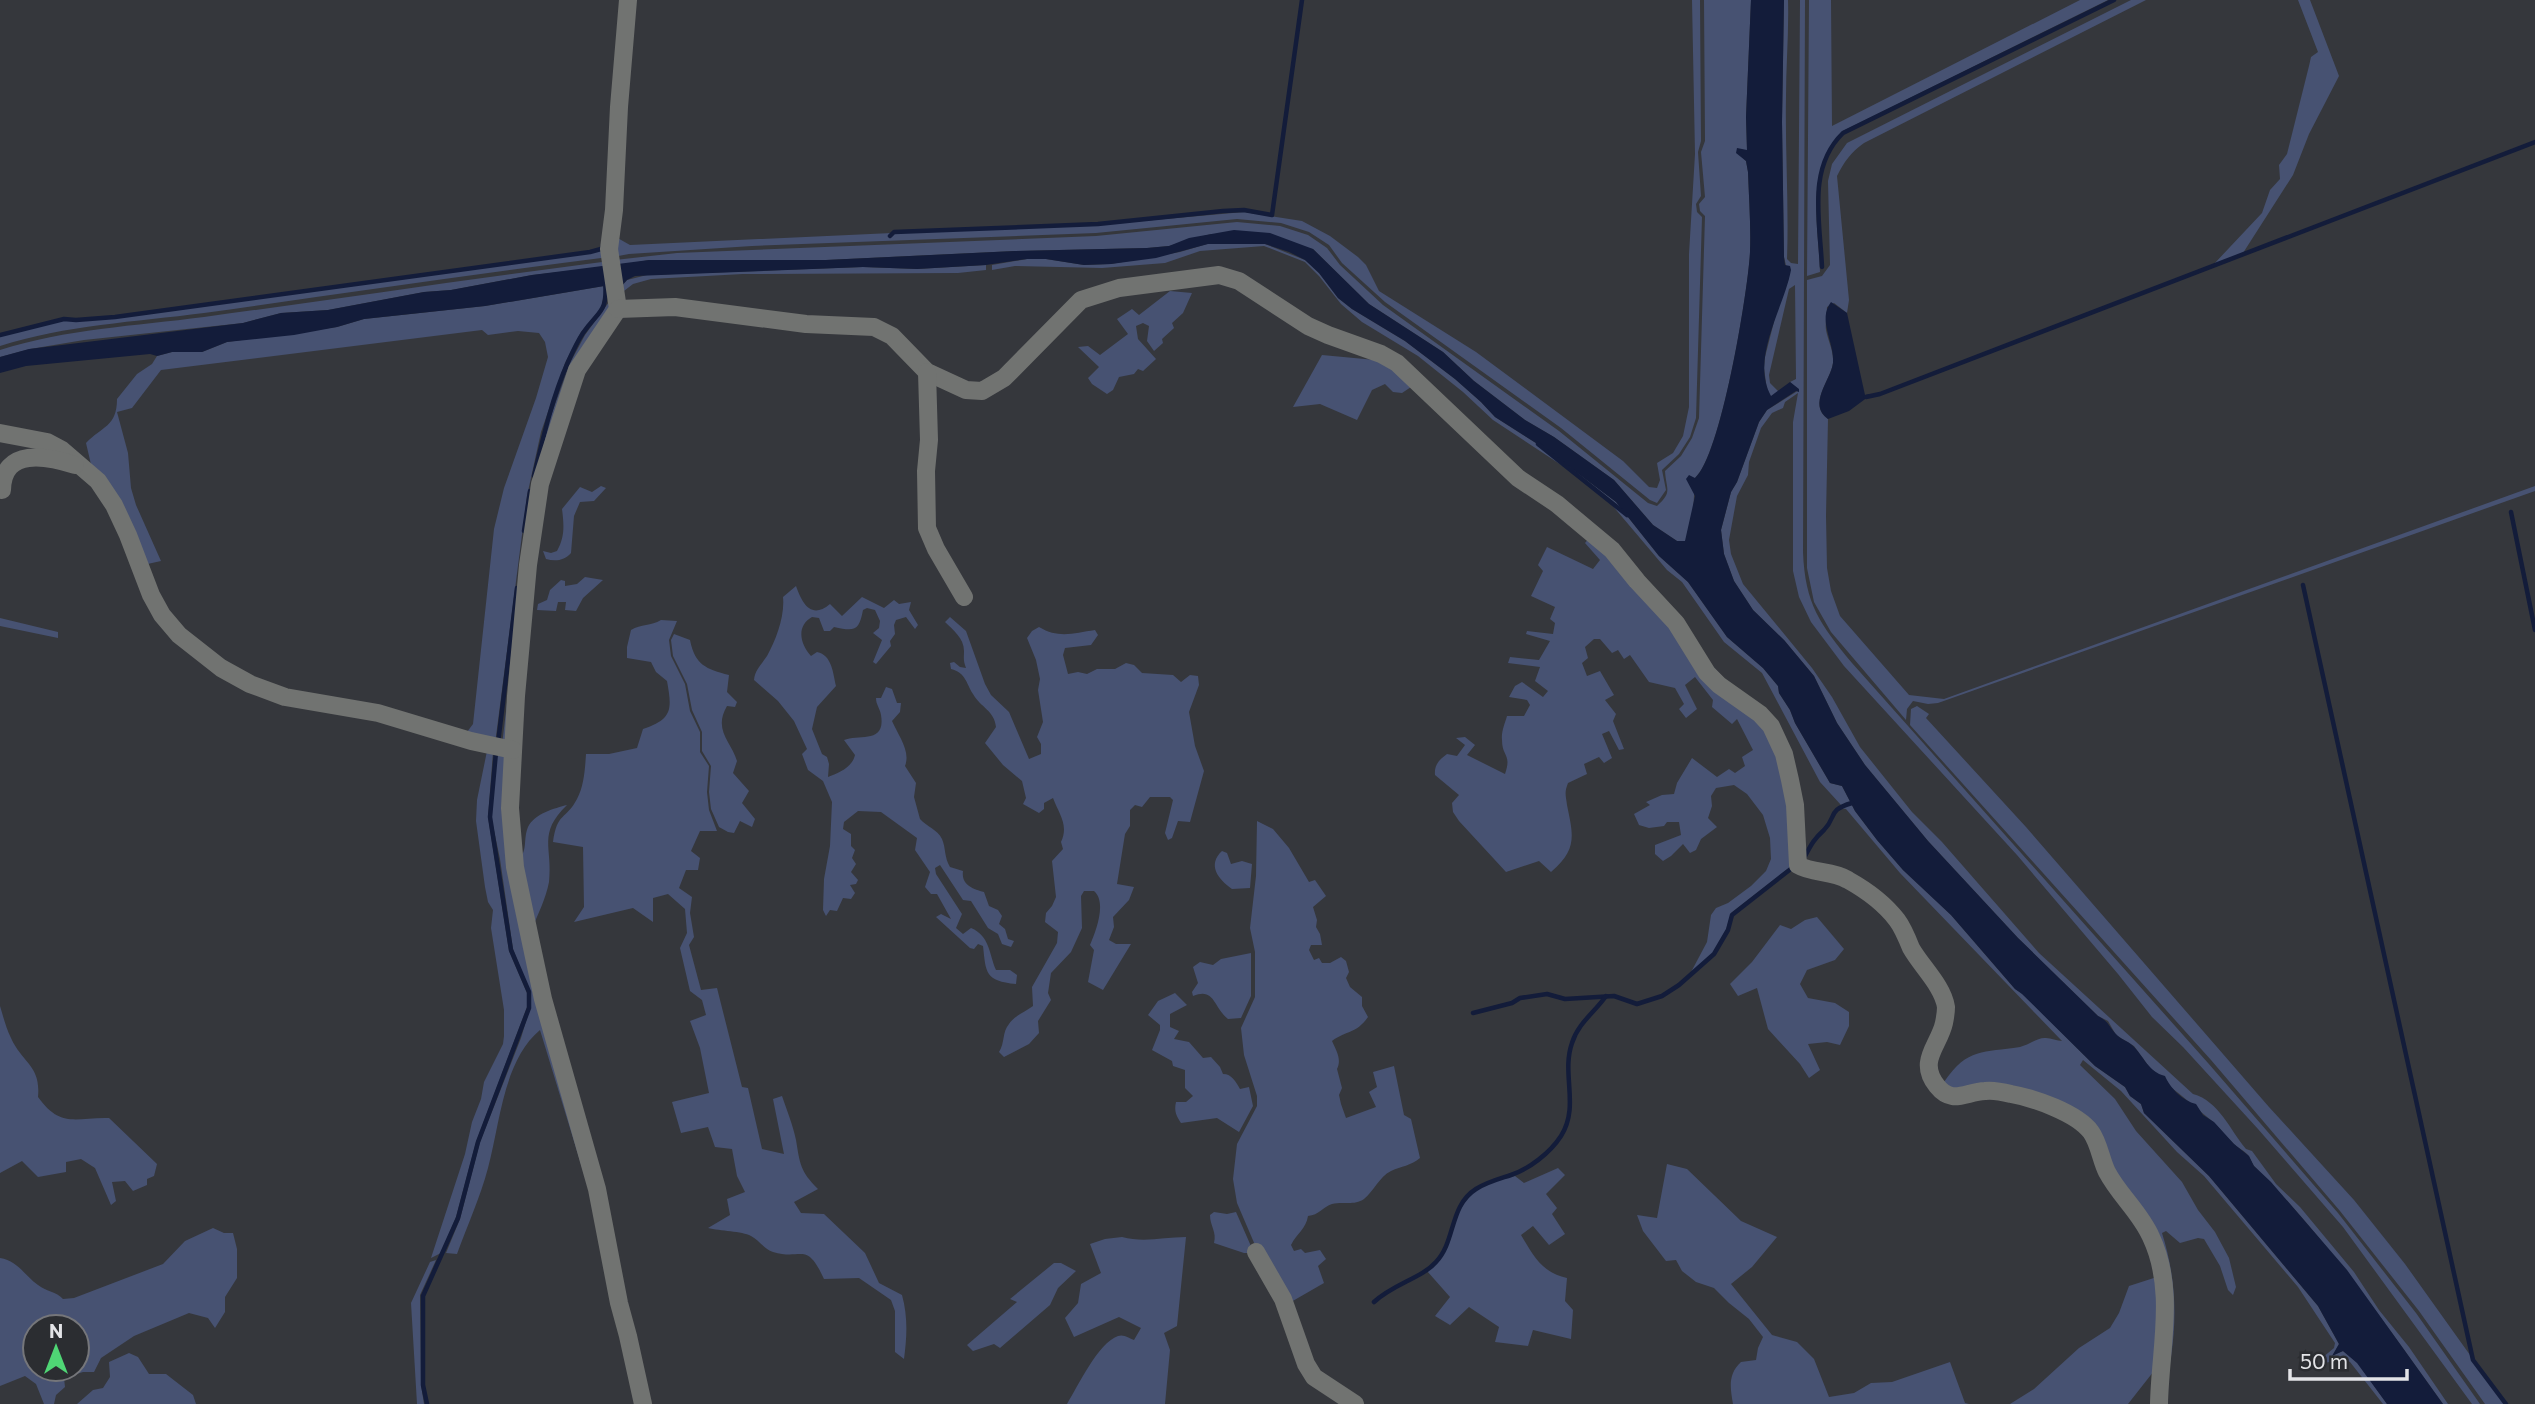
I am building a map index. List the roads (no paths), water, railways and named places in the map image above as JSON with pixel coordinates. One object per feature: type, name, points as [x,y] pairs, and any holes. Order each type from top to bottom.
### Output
[{"type":"street","points":[[628,0],[614,211],[609,248],[617,301],[577,370],[540,484],[503,748],[515,867],[543,999],[597,1189],[605,1240],[643,1404]]},
{"type":"street","points":[[617,301],[806,324],[874,327],[892,336],[927,372],[966,390],[988,389],[1004,378],[1081,300],[1119,288],[1219,275],[1239,281],[1308,326],[1381,354],[1397,363],[1518,478],[1557,504],[1612,550],[1676,622],[1707,673],[1772,726],[1784,754],[1790,780],[1798,865],[1807,870],[1826,871],[1846,878],[1887,908],[1899,922],[1912,949],[1941,994],[1946,1006],[1945,1021],[1929,1054],[1929,1068],[1934,1082],[1944,1094],[1955,1097],[1985,1091],[2026,1097],[2051,1106],[2075,1119],[2091,1132],[2106,1171],[2141,1217],[2160,1262],[2165,1307],[2159,1404]]},
{"type":"street","points":[[927,372],[927,528],[964,597]]},
{"type":"street","points":[[0,433],[47,442],[62,450],[98,481],[114,505],[162,615],[179,635],[221,668],[250,684],[285,697],[377,713],[503,748]]},
{"type":"street","points":[[2,490],[5,473],[12,463],[23,458],[41,457],[79,467]]},
{"type":"street","points":[[1256,1252],[1283,1299],[1306,1364],[1314,1377],[1354,1404]]},
{"type":"waterway","points":[[890,236],[894,232],[1098,224],[1223,211],[1244,210],[1272,215],[1302,0]]},
{"type":"waterway","points":[[1822,267],[1818,214],[1820,179],[1824,162],[1843,133],[2114,0]]},
{"type":"waterway","points":[[1866,397],[1880,394],[2535,142]]},
{"type":"waterway","points":[[0,335],[64,319],[115,317],[590,252],[603,246]]},
{"type":"waterway","points":[[534,476],[557,390],[579,340],[604,305],[605,281]]},
{"type":"waterway","points":[[1538,444],[1627,515]]},
{"type":"waterway","points":[[524,531],[530,491]]},
{"type":"waterway","points":[[2511,512],[2535,630]]},
{"type":"waterway","points":[[2303,585],[2473,1360],[2506,1404]]},
{"type":"waterway","points":[[498,743],[517,588]]},
{"type":"waterway","points":[[427,1404],[423,1385],[423,1296],[458,1218],[478,1142],[529,1008],[529,992],[511,950],[490,817],[496,752]]},
{"type":"waterway","points":[[1804,858],[1836,811],[1852,803]]},
{"type":"waterway","points":[[1473,1013],[1512,1003],[1520,998],[1547,994],[1565,999],[1614,996],[1637,1004],[1662,996],[1679,985],[1714,954],[1728,930],[1732,915],[1792,868]]},
{"type":"waterway","points":[[1374,1302],[1436,1262],[1447,1244],[1457,1214],[1467,1196],[1484,1184],[1525,1169],[1539,1160],[1561,1136],[1569,1113],[1568,1066],[1572,1043],[1582,1024],[1606,996]]}]
